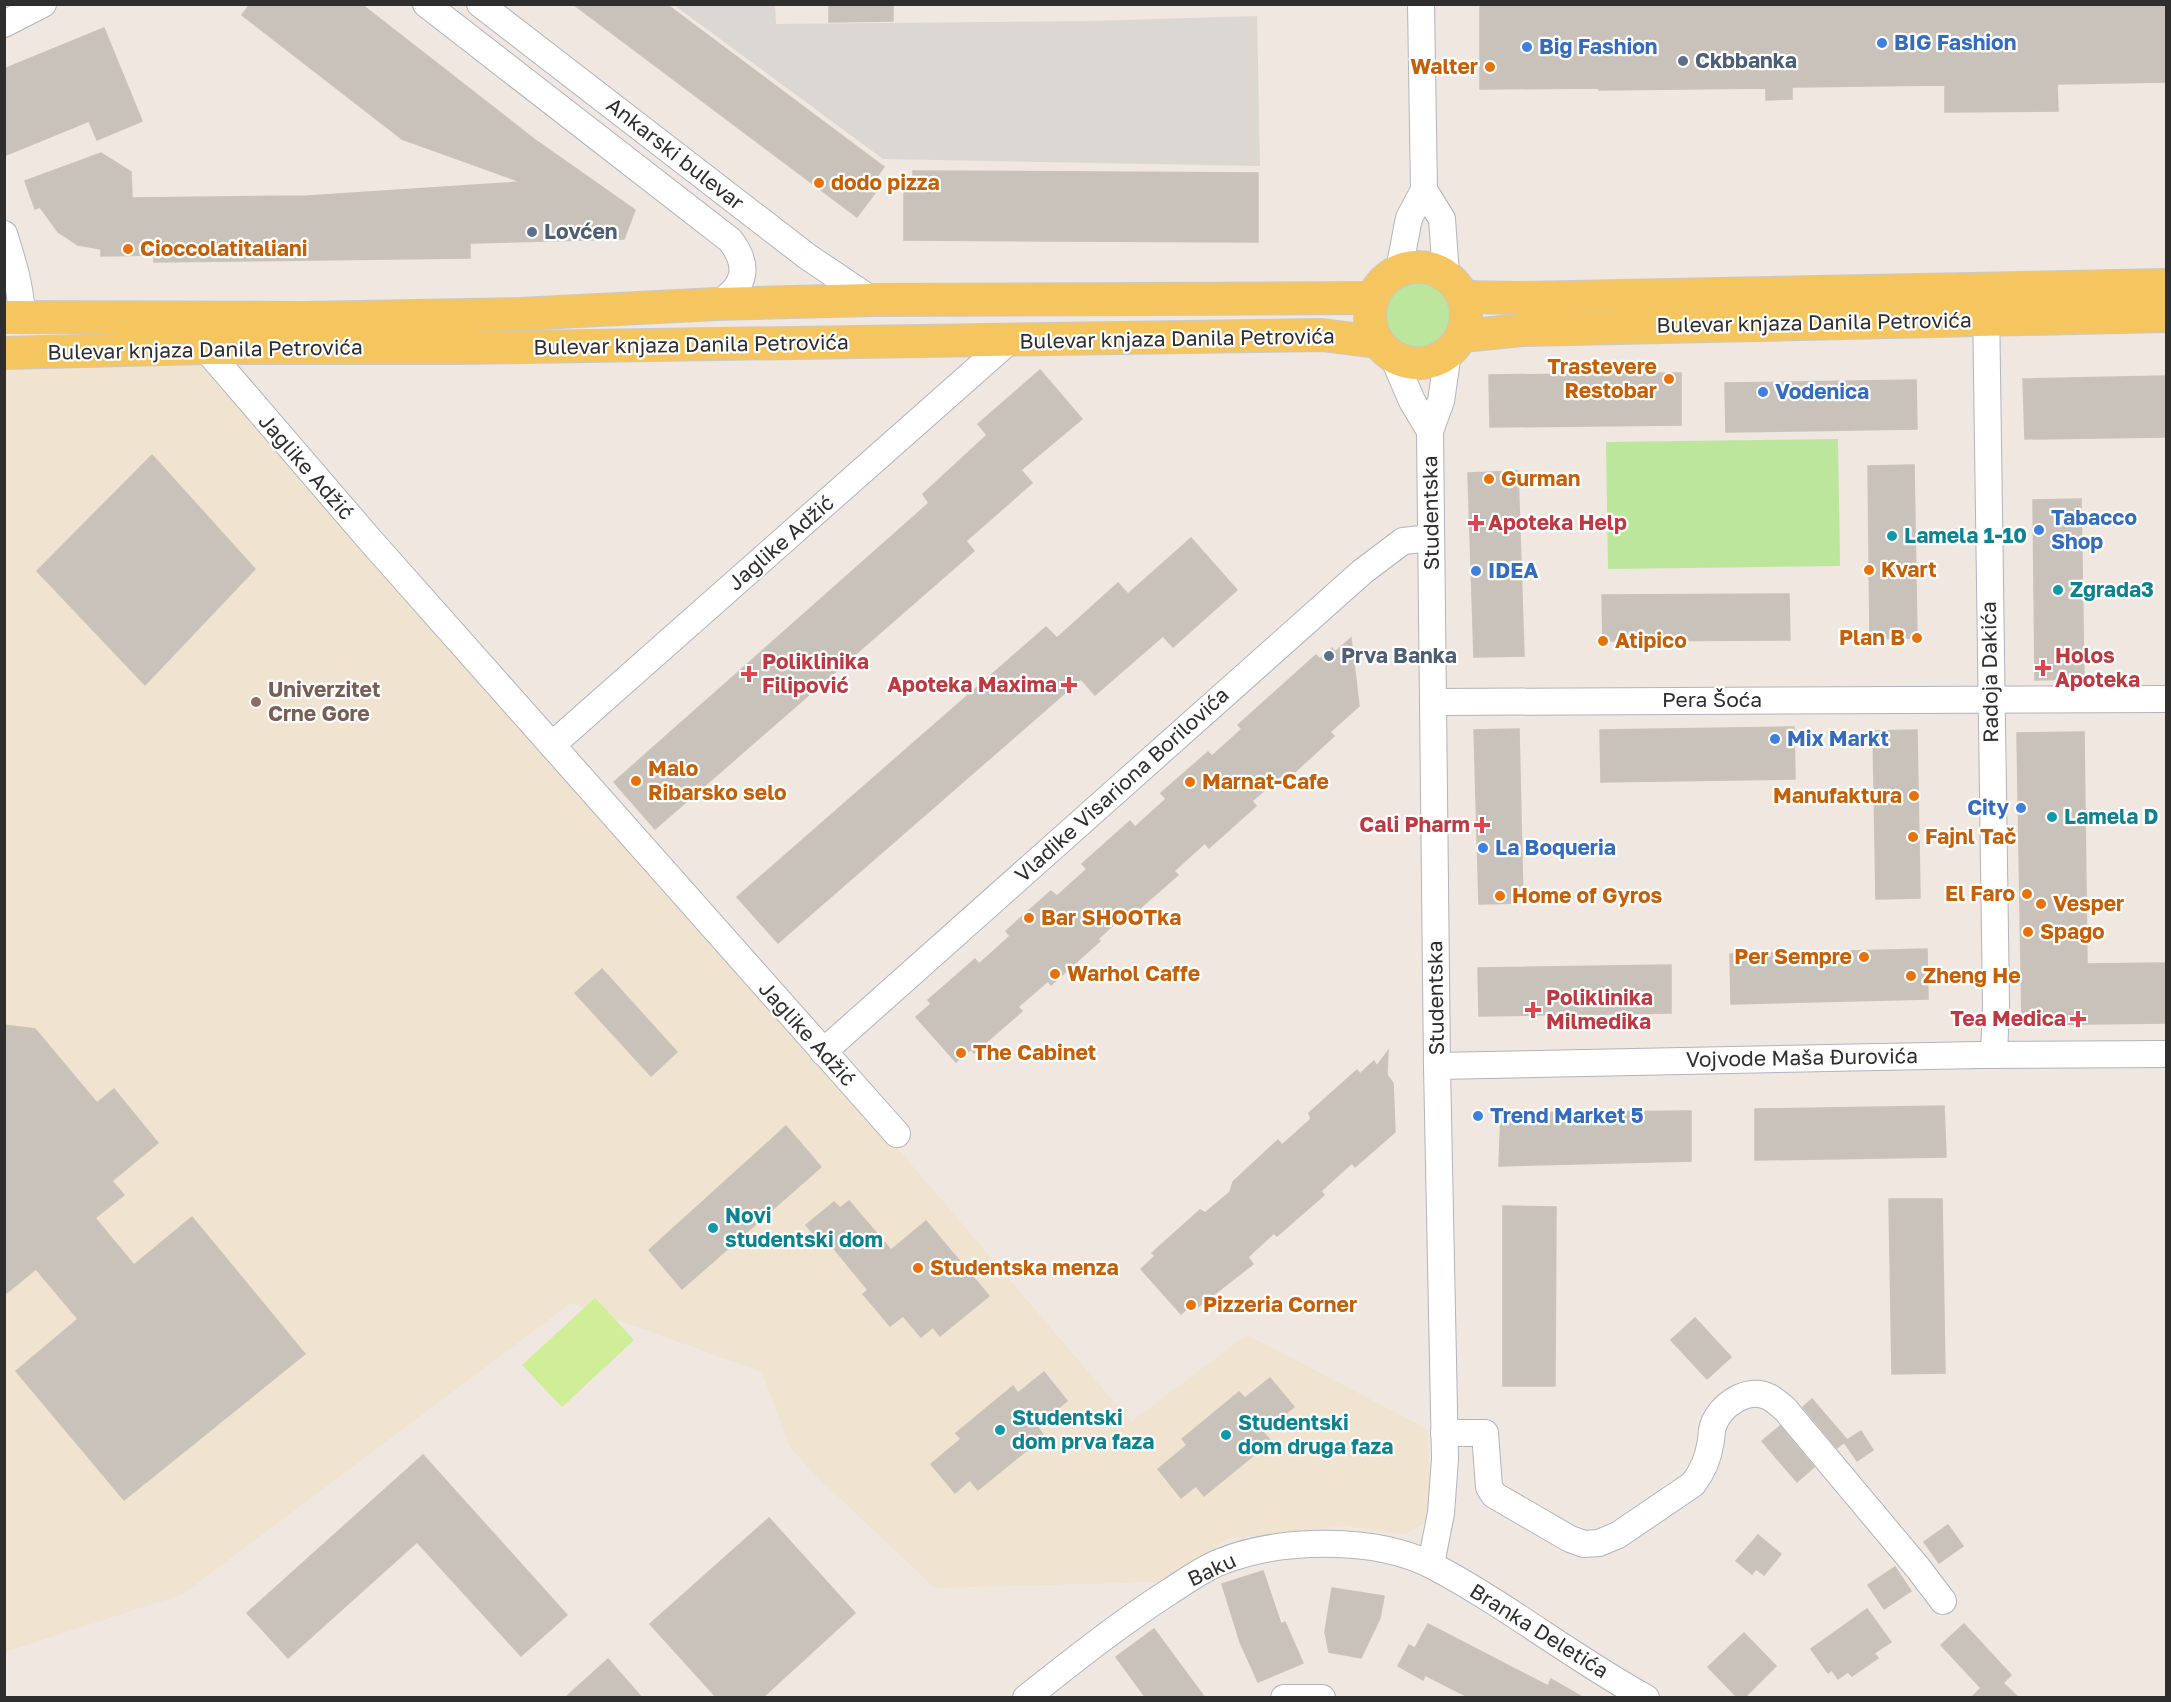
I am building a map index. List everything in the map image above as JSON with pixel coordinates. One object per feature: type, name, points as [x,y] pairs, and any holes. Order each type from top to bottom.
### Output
[{"type":"main road","name":"Bulevar knjaza Danila Petrovića","points":[[1399,270],[1415,266],[1431,268],[1454,286],[1519,298],[2166,285]]},
{"type":"main road","points":[[1385,350],[1371,328],[1369,313],[1372,298],[1378,286],[1388,276],[1399,270]]},
{"type":"main road","points":[[1454,286],[1466,317],[1455,345]]},
{"type":"main road","name":"Bulevar knjaza Danila Petrovića","points":[[13,317],[215,318],[498,314],[717,304],[872,300],[1372,298]]},
{"type":"main road","name":"Bulevar knjaza Danila Petrovića","points":[[4,353],[205,348],[453,348],[1322,335],[1385,350],[1407,363],[1422,364],[1436,360],[1455,345],[1522,330],[2166,316]]},
{"type":"street","points":[[4,24],[43,4]]},
{"type":"street","name":"Ankarski bulevar","points":[[480,4],[808,257],[872,300]]},
{"type":"street","points":[[1399,270],[1409,218],[1424,190],[1421,4]]},
{"type":"street","name":"Ankarski bulevar","points":[[429,5],[730,240],[739,251],[743,263],[742,275],[738,287],[730,297],[717,304]]},
{"type":"street","points":[[1424,190],[1442,219],[1454,286]]},
{"type":"street","points":[[4,234],[17,272],[21,294],[13,317]]},
{"type":"street","name":"Radoja Dakića","points":[[1985,288],[1995,1055]]},
{"type":"street","name":"Jaglike Adžić","points":[[552,745],[1009,341]]},
{"type":"street","name":"Studentska","points":[[1431,1564],[1443,1502],[1444,1433],[1437,1066],[1430,431],[1441,401],[1455,345]]},
{"type":"street","name":"Jaglike Adžić","points":[[205,348],[370,540],[897,1134]]},
{"type":"street","name":"Studentska","points":[[1385,350],[1430,431]]},
{"type":"street","name":"Vladike Visariona Borilovića","points":[[823,1052],[1362,572],[1403,541],[1431,538]]},
{"type":"street","name":"Pera Šoća","points":[[1433,702],[2166,699]]},
{"type":"street","name":"Vojvode Maša Đurovića","points":[[1437,1066],[1995,1055],[2166,1054]]},
{"type":"street","points":[[1444,1433],[1485,1433],[1489,1487],[1494,1495],[1570,1539],[1584,1544],[1599,1543],[1618,1535],[1693,1484],[1707,1460],[1713,1426],[1723,1409],[1739,1398],[1755,1393],[1769,1397],[1785,1408],[1943,1601]]},
{"type":"street","name":"Baku","points":[[1026,1698],[1127,1620],[1219,1562],[1260,1551],[1332,1543],[1373,1547],[1431,1564]]},
{"type":"street","name":"Branka Deletića","points":[[1431,1564],[1491,1599],[1633,1695]]},
{"type":"street","points":[[1284,1698],[1322,1698]]},
{"type":"shaded area","points":[[674,5],[775,5],[776,24],[1091,21],[1257,16],[1260,166],[883,159]]},
{"type":"shaded area","name":"Univerzitet Crne Gore","points":[[210,365],[800,1034],[1131,1422],[1247,1335],[1427,1429],[1432,1519],[1404,1535],[1345,1526],[1228,1539],[1158,1582],[935,1588],[813,1473],[790,1447],[762,1372],[571,1303],[183,1594],[5,1652],[4,369]]},
{"type":"green space","points":[[1418,282],[1431,285],[1441,292],[1448,302],[1451,315],[1448,328],[1441,338],[1431,345],[1418,348],[1405,345],[1395,338],[1388,328],[1385,315],[1388,302],[1395,292],[1405,285]]},
{"type":"green space","points":[[1838,439],[1840,566],[1608,569],[1606,442]]},
{"type":"green space","points":[[595,1298],[634,1340],[562,1407],[522,1365]]},
{"type":"building","points":[[250,4],[361,4],[534,139],[635,210],[624,239],[470,243],[470,258],[154,262],[154,255],[101,256],[101,249],[78,245],[58,232],[40,207],[35,209],[25,181],[101,153],[131,172],[132,198],[308,196],[521,182],[402,139],[242,15]]},
{"type":"building","points":[[573,4],[666,4],[884,167],[865,193],[875,193],[857,217]]},
{"type":"building","points":[[829,4],[893,4],[893,21],[829,22]]},
{"type":"building","name":"BIG Fashion","points":[[1480,4],[2166,4],[2166,82],[2057,84],[2058,111],[1945,112],[1945,85],[1792,87],[1792,99],[1766,100],[1766,88],[1480,89]]},
{"type":"building","points":[[104,28],[142,121],[97,140],[89,121],[4,156],[4,69]]},
{"type":"building","points":[[913,171],[1258,173],[1258,242],[904,240],[904,192],[913,192]]},
{"type":"building","points":[[1040,370],[1082,419],[1021,470],[1032,483],[966,541],[974,551],[655,829],[614,782],[929,503],[923,494],[987,435],[978,424]]},
{"type":"building","points":[[1681,373],[1681,425],[1490,427],[1489,375]]},
{"type":"building","points":[[2166,376],[2166,437],[2025,439],[2023,379]]},
{"type":"building","points":[[1916,380],[1917,429],[1726,432],[1725,383]]},
{"type":"building","points":[[152,455],[255,569],[145,685],[37,571]]},
{"type":"building","name":"Lamela 1-10","points":[[1914,465],[1917,638],[1870,639],[1868,466]]},
{"type":"building","points":[[1518,471],[1524,656],[1474,657],[1468,473]]},
{"type":"building","name":"Zgrada3","points":[[2081,499],[2084,679],[2035,680],[2033,500]]},
{"type":"building","points":[[1191,538],[1237,590],[1173,647],[1163,636],[1095,695],[1081,679],[778,943],[737,897],[1046,627],[1057,638],[1118,583],[1128,594]]},
{"type":"building","points":[[1789,594],[1790,640],[1603,641],[1602,595]]},
{"type":"building","points":[[1351,638],[1359,706],[1330,732],[1334,736],[1285,781],[1281,776],[1252,801],[1256,806],[1209,848],[1205,843],[1174,871],[1178,875],[1131,916],[1127,912],[1098,939],[1100,941],[1051,985],[1048,981],[1018,1007],[1022,1011],[974,1053],[971,1049],[956,1062],[916,1017],[931,1004],[928,1000],[975,959],[979,964],[1010,936],[1006,931],[1051,891],[1057,896],[1087,869],[1082,864],[1130,821],[1135,827],[1166,799],[1161,793],[1208,752],[1212,756],[1242,729],[1238,725],[1316,655],[1320,659],[1332,648],[1335,652]]},
{"type":"building","points":[[1794,727],[1795,779],[1601,782],[1600,730]]},
{"type":"building","points":[[1519,729],[1523,903],[1479,904],[1474,730]]},
{"type":"building","points":[[1917,730],[1920,898],[1876,899],[1873,731]]},
{"type":"building","name":"Lamela D","points":[[2084,732],[2087,964],[2166,963],[2166,1023],[2022,1025],[2017,733]]},
{"type":"building","points":[[1927,949],[1928,999],[1731,1004],[1730,954]]},
{"type":"building","points":[[1671,965],[1671,1013],[1479,1016],[1478,968]]},
{"type":"building","points":[[602,969],[677,1052],[651,1076],[575,993]]},
{"type":"building","points":[[4,1025],[35,1029],[97,1103],[114,1089],[158,1143],[112,1181],[124,1195],[95,1218],[134,1265],[192,1217],[305,1354],[124,1500],[16,1371],[78,1319],[36,1269],[4,1295]]},
{"type":"building","points":[[1388,1051],[1387,1075],[1393,1083],[1395,1132],[1355,1167],[1352,1163],[1321,1191],[1324,1195],[1277,1236],[1274,1233],[1248,1257],[1253,1264],[1198,1307],[1195,1302],[1181,1314],[1141,1269],[1155,1256],[1152,1253],[1200,1210],[1205,1213],[1230,1192],[1233,1182],[1278,1140],[1282,1145],[1311,1119],[1309,1113],[1357,1070],[1360,1074],[1374,1061],[1377,1066]]},
{"type":"building","points":[[1944,1106],[1946,1157],[1755,1160],[1755,1109]]},
{"type":"building","points":[[1691,1111],[1691,1161],[1499,1166],[1501,1113]]},
{"type":"building","name":"Novi studentski dom","points":[[786,1126],[821,1167],[682,1289],[649,1250]]},
{"type":"building","points":[[1889,1199],[1942,1199],[1945,1373],[1892,1374]]},
{"type":"building","points":[[849,1201],[891,1250],[926,1221],[989,1296],[940,1336],[933,1327],[921,1337],[903,1316],[890,1326],[863,1294],[868,1290],[827,1240],[822,1244],[806,1225],[834,1202],[840,1208]]},
{"type":"building","points":[[1503,1206],[1556,1207],[1555,1386],[1503,1386]]},
{"type":"building","points":[[1695,1318],[1731,1357],[1707,1379],[1671,1340]]},
{"type":"building","name":"Studentski dom prva faza","points":[[1044,1372],[1067,1401],[1037,1426],[1044,1436],[978,1490],[970,1480],[955,1493],[931,1464],[961,1439],[956,1433],[1013,1386],[1018,1393]]},
{"type":"building","name":"Studentski dom druga faza","points":[[1270,1378],[1294,1407],[1263,1432],[1271,1441],[1204,1496],[1196,1486],[1181,1498],[1158,1469],[1187,1445],[1182,1439],[1239,1392],[1245,1398]]},
{"type":"building","points":[[1812,1399],[1847,1440],[1837,1448],[1803,1407]]},
{"type":"building","points":[[1780,1426],[1814,1467],[1797,1482],[1762,1441]]},
{"type":"building","points":[[1861,1431],[1873,1450],[1857,1461],[1844,1442]]},
{"type":"building","points":[[423,1455],[567,1615],[521,1656],[417,1542],[288,1658],[247,1613]]},
{"type":"building","points":[[769,1518],[855,1613],[762,1698],[717,1698],[650,1624]]},
{"type":"building","points":[[1948,1525],[1963,1546],[1939,1563],[1924,1542]]},
{"type":"building","points":[[1758,1535],[1781,1554],[1764,1575],[1756,1569],[1752,1574],[1736,1561]]},
{"type":"building","points":[[1895,1567],[1911,1591],[1884,1609],[1868,1585]]},
{"type":"building","points":[[1263,1571],[1281,1624],[1285,1622],[1303,1663],[1258,1682],[1240,1642],[1222,1584]]},
{"type":"building","points":[[1332,1588],[1384,1596],[1380,1618],[1361,1658],[1329,1652],[1325,1632]]},
{"type":"building","points":[[1867,1609],[1891,1642],[1874,1653],[1878,1658],[1852,1676],[1848,1672],[1838,1679],[1832,1670],[1828,1673],[1811,1649]]},
{"type":"building","points":[[1428,1624],[1548,1686],[1551,1679],[1584,1698],[1470,1698],[1425,1675],[1423,1680],[1398,1666],[1409,1645],[1415,1648]]},
{"type":"building","points":[[1964,1624],[2011,1675],[2003,1683],[2019,1698],[1971,1698],[1981,1688],[1941,1645]]},
{"type":"building","points":[[1154,1629],[1205,1698],[1146,1698],[1116,1657]]},
{"type":"building","points":[[1744,1633],[1776,1666],[1744,1698],[1738,1698],[1708,1667]]},
{"type":"building","points":[[608,1659],[642,1698],[565,1698]]},
{"type":"place","name":"BIG Fashion","points":[[1882,43]]},
{"type":"place","name":"Big Fashion","points":[[1527,47]]},
{"type":"place","name":"Ckbbanka","points":[[1683,61]]},
{"type":"place","name":"Walter","points":[[1490,67]]},
{"type":"place","name":"dodo pizza","points":[[819,183]]},
{"type":"place","name":"Lovćen","points":[[532,232]]},
{"type":"place","name":"Cioccolatitaliani","points":[[128,249]]},
{"type":"place","name":"Trastevere Restobar","points":[[1669,379]]},
{"type":"place","name":"Vodenica","points":[[1763,392]]},
{"type":"place","name":"Gurman","points":[[1489,479]]},
{"type":"place","name":"Apoteka Help","points":[[1476,523]]},
{"type":"place","name":"Tabacco Shop","points":[[2039,530]]},
{"type":"place","name":"Lamela 1-10","points":[[1892,536]]},
{"type":"place","name":"Kvart","points":[[1869,570]]},
{"type":"place","name":"IDEA","points":[[1476,571]]},
{"type":"place","name":"Zgrada3","points":[[2058,590]]},
{"type":"place","name":"Plan B","points":[[1917,638]]},
{"type":"place","name":"Atipico","points":[[1603,641]]},
{"type":"place","name":"Prva Banka","points":[[1329,656]]},
{"type":"place","name":"Holos Apoteka","points":[[2043,668]]},
{"type":"place","name":"Poliklinika Filipović","points":[[749,674]]},
{"type":"place","name":"Apoteka Maxima","points":[[1069,685]]},
{"type":"place","name":"Univerzitet Crne Gore","points":[[256,702]]},
{"type":"place","name":"Mix Markt","points":[[1775,739]]},
{"type":"place","name":"Malo Ribarsko selo","points":[[636,781]]},
{"type":"place","name":"Marnat-Cafe","points":[[1190,782]]},
{"type":"place","name":"Manufaktura","points":[[1914,796]]},
{"type":"place","name":"City","points":[[2021,808]]},
{"type":"place","name":"Lamela D","points":[[2052,817]]},
{"type":"place","name":"Cali Pharm","points":[[1482,825]]},
{"type":"place","name":"Fajnl Tač","points":[[1913,837]]},
{"type":"place","name":"La Boqueria","points":[[1483,848]]},
{"type":"place","name":"El Faro","points":[[2027,894]]},
{"type":"place","name":"Home of Gyros","points":[[1500,896]]},
{"type":"place","name":"Vesper","points":[[2041,904]]},
{"type":"place","name":"Bar SHOOTka","points":[[1029,918]]},
{"type":"place","name":"Spago","points":[[2028,932]]},
{"type":"place","name":"Per Sempre","points":[[1864,957]]},
{"type":"place","name":"Warhol Caffe","points":[[1055,974]]},
{"type":"place","name":"Zheng He","points":[[1911,976]]},
{"type":"place","name":"Poliklinika Milmedika","points":[[1533,1010]]},
{"type":"place","name":"Tea Medica","points":[[2078,1019]]},
{"type":"place","name":"The Cabinet","points":[[961,1053]]},
{"type":"place","name":"Trend Market 5","points":[[1478,1116]]},
{"type":"place","name":"Novi studentski dom","points":[[713,1228]]},
{"type":"place","name":"Studentska menza","points":[[918,1268]]},
{"type":"place","name":"Pizzeria Corner","points":[[1191,1305]]},
{"type":"place","name":"Studentski dom prva faza","points":[[1000,1430]]},
{"type":"place","name":"Studentski dom druga faza","points":[[1226,1435]]}]
